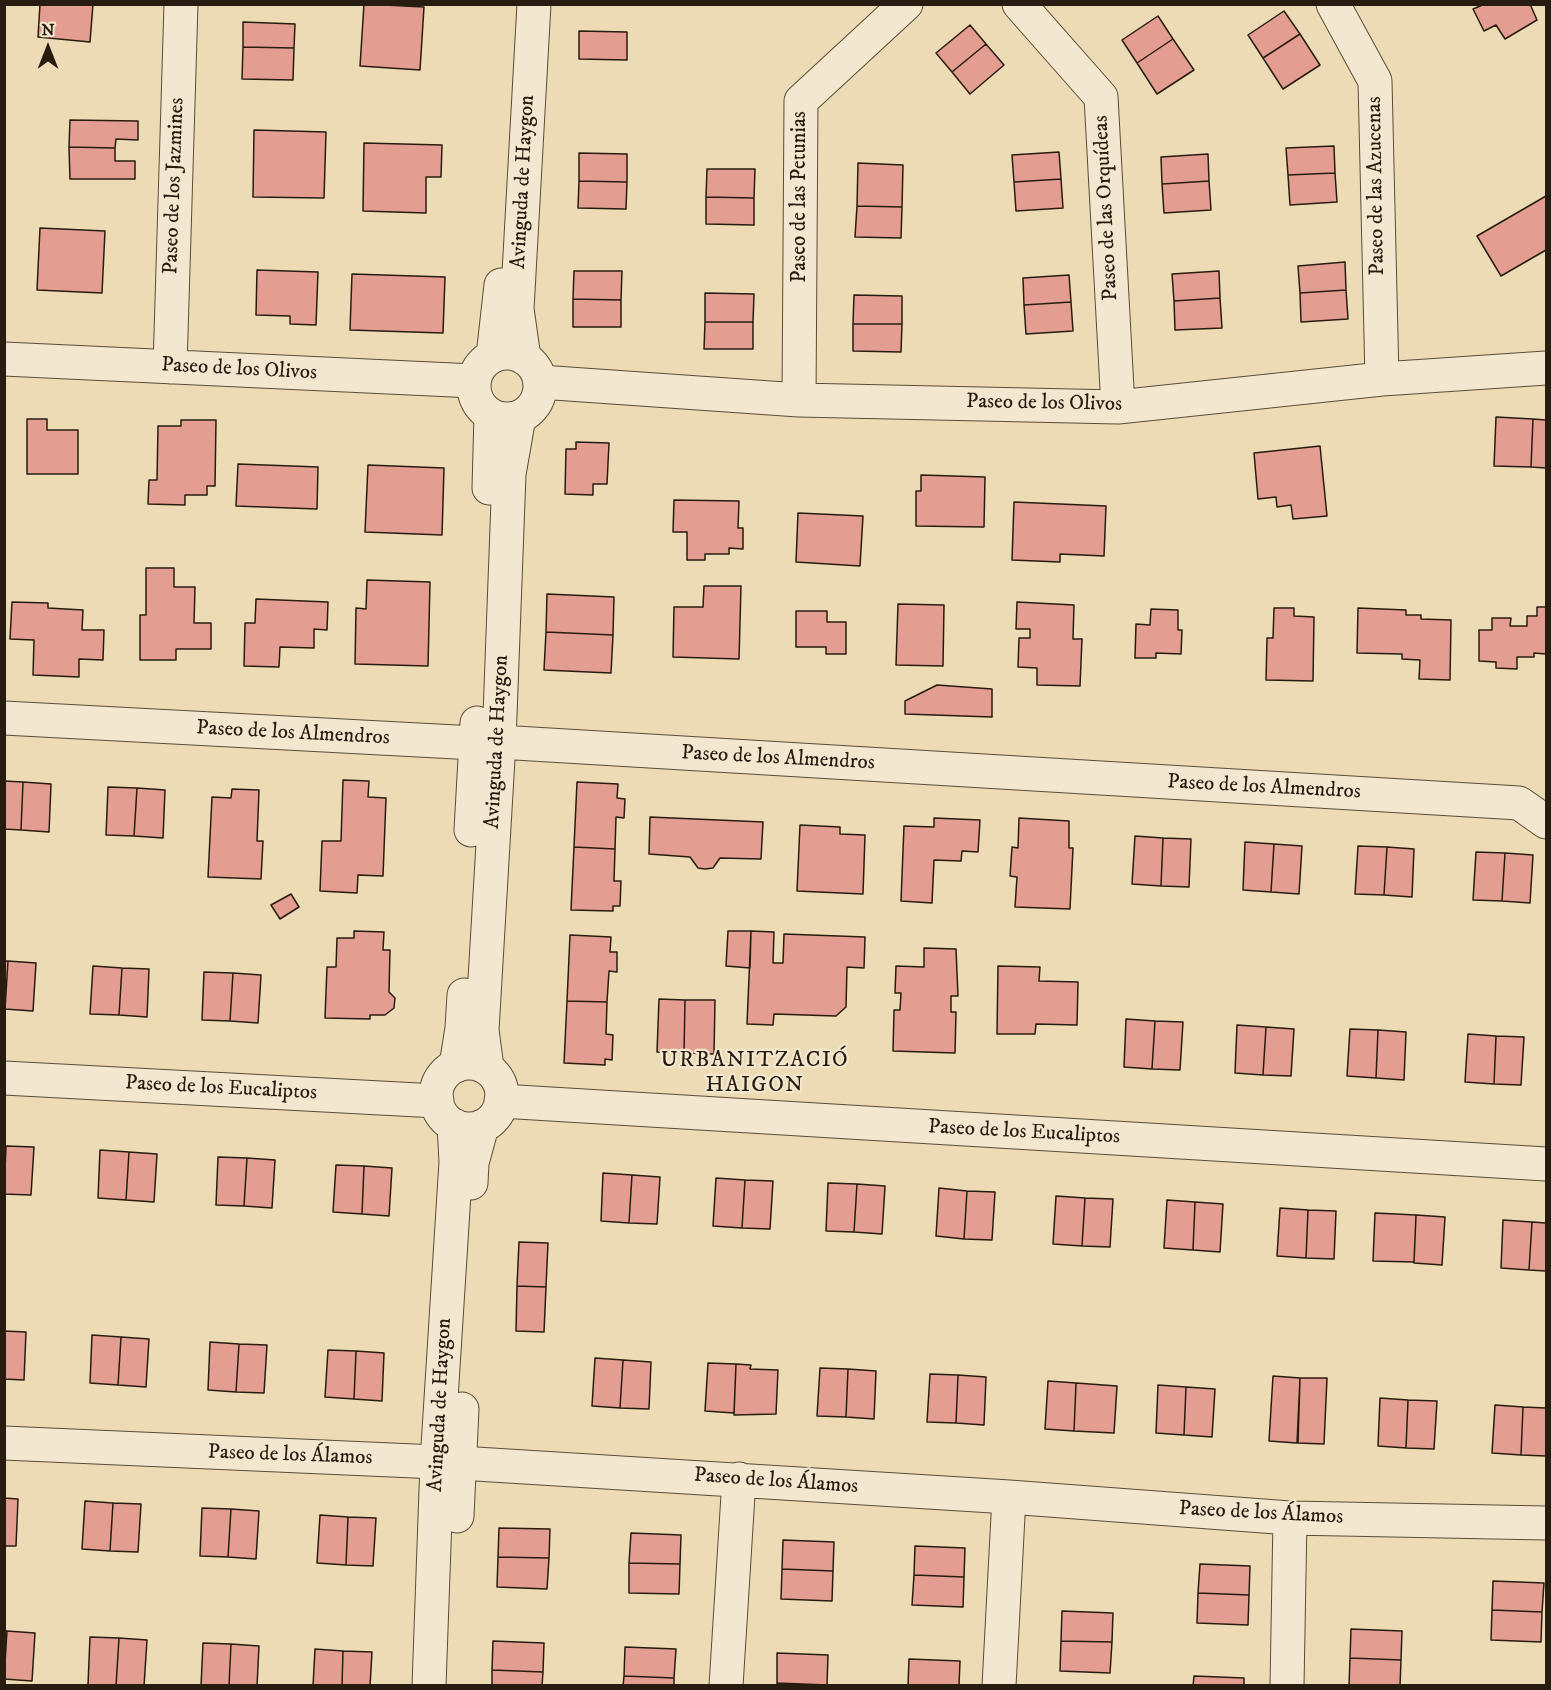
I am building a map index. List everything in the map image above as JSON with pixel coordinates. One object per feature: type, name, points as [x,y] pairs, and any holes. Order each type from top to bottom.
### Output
[{"type":"street","name":"Paseo de los Jazmines","points":[[170,367],[181,4]]},
{"type":"street","name":"Avinguda de Haygon","points":[[508,369],[500,308],[517,4]]},
{"type":"street","name":"Avinguda de Haygon","points":[[508,369],[517,309],[534,4]]},
{"type":"street","name":"Paseo de las Petunias","points":[[799,399],[801,101],[906,4]]},
{"type":"street","name":"Paseo de las Orquídeas","points":[[1019,4],[1101,97],[1118,407]]},
{"type":"street","name":"Paseo de las Azucenas","points":[[1333,4],[1375,81],[1382,379]]},
{"type":"street","name":"Paseo de los Olivos","points":[[4,359],[170,367],[508,369],[799,399],[1118,407],[1382,379],[1546,368]]},
{"type":"street","points":[[508,369],[537,399],[529,410],[505,416],[480,406],[474,391],[508,369]]},
{"type":"street","name":"Avinguda de Haygon","points":[[472,1067],[482,1030],[487,743],[509,474],[505,416]]},
{"type":"street","name":"Paseo de los Almendros","points":[[4,718],[487,743],[1519,803],[1546,822]]},
{"type":"street","name":"Avinguda de Haygon","points":[[429,1686],[472,1164],[468,1113],[438,1084],[448,1070],[472,1067],[495,1075],[502,1093],[468,1113]]},
{"type":"street","name":"Paseo de los Eucaliptos","points":[[4,1078],[468,1113],[1546,1164]]},
{"type":"street","name":"Paseo de los Álamos","points":[[4,1443],[449,1462],[739,1479],[1290,1518],[1546,1523]]},
{"type":"street","name":"Avinguda de Haygon","points":[[446,1686],[449,1462]]},
{"type":"street","points":[[726,1686],[739,1479]]},
{"type":"street","points":[[999,1686],[1009,1497]]},
{"type":"street","points":[[1287,1686],[1290,1518]]},
{"type":"building","points":[[40,4],[93,4],[90,42],[38,37]]},
{"type":"building","points":[[364,4],[424,7],[420,70],[360,66]]},
{"type":"building","points":[[1485,4],[1530,4],[1537,20],[1505,39],[1496,25],[1484,31],[1473,9]]},
{"type":"building","points":[[1284,11],[1300,34],[1263,58],[1248,35]]},
{"type":"building","points":[[1158,16],[1173,39],[1137,63],[1122,40]]},
{"type":"building","points":[[243,22],[295,24],[294,48],[243,47]]},
{"type":"building","points":[[970,25],[986,44],[952,72],[936,53]]},
{"type":"building","points":[[579,31],[627,32],[627,60],[579,59]]},
{"type":"building","points":[[1300,34],[1320,65],[1283,89],[1263,58]]},
{"type":"building","points":[[1173,39],[1194,70],[1157,94],[1137,63]]},
{"type":"building","points":[[986,44],[1004,65],[970,94],[952,72]]},
{"type":"building","points":[[243,47],[294,48],[293,80],[242,79]]},
{"type":"building","points":[[70,120],[138,121],[138,140],[116,139],[115,148],[69,147]]},
{"type":"building","points":[[254,130],[326,132],[324,198],[253,197]]},
{"type":"building","points":[[364,143],[442,145],[441,177],[426,177],[426,213],[363,211]]},
{"type":"building","points":[[1334,146],[1335,173],[1288,175],[1286,148]]},
{"type":"building","points":[[69,147],[115,148],[115,161],[135,161],[135,179],[70,179]]},
{"type":"building","points":[[1059,152],[1061,179],[1014,182],[1012,155]]},
{"type":"building","points":[[579,153],[627,154],[627,182],[579,181]]},
{"type":"building","points":[[1208,154],[1209,181],[1162,184],[1161,157]]},
{"type":"building","points":[[858,163],[903,165],[902,207],[857,206]]},
{"type":"building","points":[[707,169],[755,169],[754,198],[706,197]]},
{"type":"building","points":[[1335,173],[1337,202],[1290,205],[1288,175]]},
{"type":"building","points":[[1061,179],[1063,208],[1016,211],[1014,182]]},
{"type":"building","points":[[579,181],[627,182],[626,209],[578,208]]},
{"type":"building","points":[[1209,181],[1211,210],[1164,213],[1162,184]]},
{"type":"building","points":[[1546,196],[1546,250],[1501,276],[1477,236]]},
{"type":"building","points":[[706,197],[754,198],[754,225],[706,224]]},
{"type":"building","points":[[857,206],[902,207],[901,238],[855,237]]},
{"type":"building","points":[[40,228],[105,231],[102,293],[37,290]]},
{"type":"building","points":[[1345,262],[1346,290],[1300,293],[1298,266]]},
{"type":"building","points":[[257,270],[318,272],[316,325],[290,324],[290,316],[256,315]]},
{"type":"building","points":[[574,271],[622,271],[621,300],[573,299]]},
{"type":"building","points":[[1219,271],[1220,298],[1174,301],[1172,274]]},
{"type":"building","points":[[352,274],[445,277],[443,333],[350,330]]},
{"type":"building","points":[[1069,275],[1071,302],[1024,305],[1023,278]]},
{"type":"building","points":[[1346,290],[1348,319],[1301,322],[1300,293]]},
{"type":"building","points":[[705,293],[754,294],[753,322],[705,322]]},
{"type":"building","points":[[854,295],[902,296],[902,324],[853,324]]},
{"type":"building","points":[[1220,298],[1222,328],[1175,330],[1174,301]]},
{"type":"building","points":[[573,299],[621,300],[621,327],[573,327]]},
{"type":"building","points":[[1071,302],[1073,331],[1026,334],[1024,305]]},
{"type":"building","points":[[705,322],[753,322],[753,349],[704,349]]},
{"type":"building","points":[[853,324],[902,324],[901,352],[853,351]]},
{"type":"building","points":[[1496,417],[1533,419],[1531,467],[1494,466]]},
{"type":"building","points":[[27,419],[47,419],[47,430],[78,430],[78,474],[27,474]]},
{"type":"building","points":[[1533,419],[1546,420],[1546,468],[1531,467]]},
{"type":"building","points":[[181,420],[216,420],[215,486],[207,486],[207,495],[185,495],[185,505],[148,504],[149,480],[157,480],[158,426],[181,426]]},
{"type":"building","points":[[576,442],[609,443],[607,484],[593,484],[593,495],[565,494],[566,449],[576,449]]},
{"type":"building","points":[[1320,446],[1327,516],[1293,519],[1291,505],[1277,507],[1276,497],[1258,499],[1254,453]]},
{"type":"building","points":[[238,464],[318,467],[317,509],[236,506]]},
{"type":"building","points":[[368,465],[444,468],[442,535],[365,532]]},
{"type":"building","points":[[921,475],[985,477],[984,527],[916,526],[916,491],[921,491]]},
{"type":"building","points":[[674,500],[739,501],[738,528],[743,528],[743,549],[729,548],[729,554],[705,554],[705,560],[687,560],[687,532],[673,532]]},
{"type":"building","points":[[1014,502],[1106,506],[1104,556],[1060,554],[1060,562],[1012,560]]},
{"type":"building","points":[[798,513],[863,516],[860,566],[796,562]]},
{"type":"building","points":[[146,568],[174,568],[174,587],[195,587],[194,623],[211,623],[211,649],[176,649],[176,660],[140,660],[140,615],[146,615]]},
{"type":"building","points":[[367,580],[430,582],[428,666],[355,664],[356,608],[366,609]]},
{"type":"building","points":[[704,586],[741,586],[739,659],[673,657],[674,607],[703,607]]},
{"type":"building","points":[[547,594],[614,597],[613,635],[546,632]]},
{"type":"building","points":[[256,599],[328,602],[327,630],[314,629],[314,648],[280,647],[279,667],[244,666],[245,623],[255,623]]},
{"type":"building","points":[[12,602],[48,603],[48,608],[83,610],[82,630],[104,630],[103,660],[79,659],[79,677],[33,675],[34,640],[10,639]]},
{"type":"building","points":[[1017,602],[1074,605],[1073,639],[1082,639],[1080,686],[1037,685],[1037,668],[1018,667],[1019,638],[1030,638],[1030,629],[1016,629]]},
{"type":"building","points":[[898,604],[944,605],[943,666],[896,665]]},
{"type":"building","points":[[1537,607],[1546,607],[1546,654],[1534,653],[1534,657],[1517,657],[1517,669],[1496,668],[1496,662],[1479,661],[1479,630],[1492,630],[1492,618],[1511,618],[1510,626],[1527,626],[1527,616],[1537,616]]},
{"type":"building","points":[[1274,608],[1294,608],[1294,616],[1314,617],[1313,681],[1266,680],[1267,638],[1273,638]]},
{"type":"building","points":[[1358,608],[1406,610],[1406,615],[1421,615],[1421,619],[1451,620],[1450,680],[1419,679],[1420,660],[1402,659],[1402,654],[1357,653]]},
{"type":"building","points":[[1151,609],[1178,610],[1178,630],[1182,630],[1181,654],[1156,653],[1156,658],[1135,658],[1136,624],[1150,625]]},
{"type":"building","points":[[796,611],[827,611],[827,622],[846,622],[846,654],[826,654],[826,647],[796,647]]},
{"type":"building","points":[[546,632],[613,635],[611,673],[544,670]]},
{"type":"building","points":[[937,685],[992,689],[992,717],[905,714],[905,701]]},
{"type":"building","points":[[343,780],[369,781],[368,797],[386,798],[383,876],[358,875],[357,893],[320,891],[322,841],[341,841]]},
{"type":"building","points":[[4,781],[23,782],[21,830],[4,829]]},
{"type":"building","points":[[23,782],[51,784],[49,832],[21,830]]},
{"type":"building","points":[[577,782],[618,784],[617,798],[625,799],[624,818],[616,817],[615,849],[574,847]]},
{"type":"building","points":[[108,787],[137,788],[134,836],[106,835]]},
{"type":"building","points":[[137,788],[165,790],[163,838],[134,836]]},
{"type":"building","points":[[232,789],[259,790],[257,841],[263,841],[261,879],[208,877],[212,797],[231,798]]},
{"type":"building","points":[[650,817],[763,822],[761,859],[720,858],[713,868],[705,869],[698,868],[690,857],[649,854]]},
{"type":"building","points":[[934,818],[980,820],[978,852],[962,851],[961,861],[934,860],[932,903],[901,901],[904,826],[934,827]]},
{"type":"building","points":[[1019,818],[1069,821],[1069,848],[1073,848],[1070,909],[1015,907],[1017,877],[1010,876],[1012,847],[1018,848]]},
{"type":"building","points":[[800,825],[840,827],[840,834],[865,835],[863,894],[797,891]]},
{"type":"building","points":[[1135,836],[1163,838],[1161,886],[1132,884]]},
{"type":"building","points":[[1163,838],[1191,839],[1189,887],[1161,886]]},
{"type":"building","points":[[1245,842],[1274,844],[1271,892],[1243,890]]},
{"type":"building","points":[[1274,844],[1302,846],[1299,894],[1271,892]]},
{"type":"building","points":[[1358,846],[1387,847],[1384,895],[1355,894]]},
{"type":"building","points":[[574,847],[615,849],[614,881],[621,881],[620,906],[613,906],[613,911],[571,910]]},
{"type":"building","points":[[1387,847],[1414,849],[1412,897],[1384,895]]},
{"type":"building","points":[[1476,852],[1505,853],[1502,901],[1473,900]]},
{"type":"building","points":[[1505,853],[1533,855],[1530,903],[1502,901]]},
{"type":"building","points":[[291,894],[299,907],[280,919],[271,905]]},
{"type":"building","points":[[354,931],[384,932],[383,950],[390,950],[389,992],[395,998],[394,1008],[385,1015],[370,1015],[370,1019],[325,1018],[327,967],[336,967],[337,938],[354,938]]},
{"type":"building","points":[[728,931],[751,931],[750,968],[726,966]]},
{"type":"building","points":[[751,931],[774,932],[773,963],[783,963],[784,934],[865,937],[864,968],[847,967],[846,1007],[836,1016],[774,1014],[773,1025],[747,1024]]},
{"type":"building","points":[[570,935],[611,937],[610,952],[617,952],[617,972],[609,971],[607,1002],[567,1001]]},
{"type":"building","points":[[924,948],[956,949],[958,996],[951,996],[951,1012],[956,1012],[955,1053],[893,1051],[894,1010],[900,1010],[901,993],[895,993],[896,966],[924,967]]},
{"type":"building","points":[[4,961],[8,961],[5,1009],[4,1009]]},
{"type":"building","points":[[8,961],[36,963],[33,1011],[5,1009]]},
{"type":"building","points":[[93,966],[122,968],[119,1015],[90,1014]]},
{"type":"building","points":[[998,966],[1040,967],[1039,981],[1078,982],[1077,1025],[1036,1024],[1035,1034],[997,1034]]},
{"type":"building","points":[[122,968],[149,969],[147,1017],[119,1015]]},
{"type":"building","points":[[204,972],[233,973],[230,1021],[202,1020]]},
{"type":"building","points":[[233,973],[261,975],[258,1023],[230,1021]]},
{"type":"building","points":[[659,999],[685,1000],[684,1053],[657,1052]]},
{"type":"building","points":[[685,1000],[715,1000],[714,1054],[684,1053]]},
{"type":"building","points":[[567,1001],[607,1002],[606,1034],[613,1035],[612,1060],[605,1059],[605,1065],[564,1063]]},
{"type":"building","points":[[1126,1019],[1155,1021],[1152,1069],[1124,1067]]},
{"type":"building","points":[[1155,1021],[1183,1022],[1180,1070],[1152,1069]]},
{"type":"building","points":[[1237,1025],[1266,1027],[1263,1075],[1235,1073]]},
{"type":"building","points":[[1266,1027],[1294,1029],[1291,1076],[1263,1075]]},
{"type":"building","points":[[1350,1029],[1378,1030],[1376,1078],[1347,1076]]},
{"type":"building","points":[[1378,1030],[1406,1032],[1404,1080],[1376,1078]]},
{"type":"building","points":[[1468,1034],[1496,1036],[1494,1084],[1465,1082]]},
{"type":"building","points":[[1496,1036],[1524,1037],[1521,1085],[1494,1084]]},
{"type":"building","points":[[6,1146],[34,1147],[31,1195],[4,1194]]},
{"type":"building","points":[[100,1150],[129,1152],[126,1200],[98,1198]]},
{"type":"building","points":[[129,1152],[157,1154],[154,1202],[126,1200]]},
{"type":"building","points":[[218,1157],[247,1158],[244,1206],[216,1205]]},
{"type":"building","points":[[247,1158],[275,1160],[272,1208],[244,1206]]},
{"type":"building","points":[[336,1165],[364,1166],[362,1214],[333,1212]]},
{"type":"building","points":[[364,1166],[392,1168],[389,1216],[362,1214]]},
{"type":"building","points":[[603,1173],[632,1175],[629,1223],[601,1221]]},
{"type":"building","points":[[632,1175],[660,1177],[657,1224],[629,1223]]},
{"type":"building","points":[[716,1178],[745,1180],[742,1228],[713,1226]]},
{"type":"building","points":[[745,1180],[773,1181],[770,1229],[742,1228]]},
{"type":"building","points":[[828,1183],[857,1184],[854,1232],[826,1231]]},
{"type":"building","points":[[857,1184],[885,1186],[882,1234],[854,1232]]},
{"type":"building","points":[[939,1188],[967,1191],[964,1239],[936,1236]]},
{"type":"building","points":[[967,1191],[995,1192],[992,1240],[964,1239]]},
{"type":"building","points":[[1056,1196],[1085,1198],[1082,1246],[1053,1244]]},
{"type":"building","points":[[1085,1198],[1113,1199],[1110,1247],[1082,1246]]},
{"type":"building","points":[[1167,1200],[1195,1202],[1193,1250],[1164,1248]]},
{"type":"building","points":[[1195,1202],[1223,1204],[1220,1252],[1193,1250]]},
{"type":"building","points":[[1280,1208],[1308,1210],[1306,1258],[1277,1256]]},
{"type":"building","points":[[1308,1210],[1336,1211],[1334,1259],[1306,1258]]},
{"type":"building","points":[[1375,1213],[1416,1215],[1414,1262],[1373,1261]]},
{"type":"building","points":[[1416,1215],[1445,1217],[1442,1265],[1414,1263]]},
{"type":"building","points":[[1503,1220],[1532,1222],[1529,1270],[1501,1268]]},
{"type":"building","points":[[1532,1222],[1546,1223],[1546,1271],[1529,1270]]},
{"type":"building","points":[[519,1242],[548,1243],[546,1287],[517,1286]]},
{"type":"building","points":[[517,1286],[546,1287],[544,1332],[516,1331]]},
{"type":"building","points":[[4,1331],[26,1332],[24,1380],[4,1379]]},
{"type":"building","points":[[92,1335],[121,1337],[118,1385],[90,1383]]},
{"type":"building","points":[[121,1337],[149,1339],[146,1387],[118,1385]]},
{"type":"building","points":[[210,1342],[239,1344],[236,1392],[208,1390]]},
{"type":"building","points":[[239,1344],[267,1345],[264,1393],[236,1392]]},
{"type":"building","points":[[328,1350],[356,1351],[354,1399],[325,1397]]},
{"type":"building","points":[[356,1351],[384,1353],[382,1401],[354,1399]]},
{"type":"building","points":[[595,1358],[623,1360],[620,1408],[592,1406]]},
{"type":"building","points":[[623,1360],[651,1362],[649,1409],[620,1408]]},
{"type":"building","points":[[708,1363],[736,1364],[734,1413],[705,1411]]},
{"type":"building","points":[[736,1364],[751,1365],[750,1369],[778,1370],[776,1414],[734,1415]]},
{"type":"building","points":[[820,1368],[848,1369],[846,1417],[817,1416]]},
{"type":"building","points":[[848,1369],[876,1371],[874,1419],[846,1417]]},
{"type":"building","points":[[930,1374],[958,1375],[956,1423],[927,1422]]},
{"type":"building","points":[[958,1375],[986,1377],[984,1425],[956,1423]]},
{"type":"building","points":[[1273,1376],[1300,1378],[1297,1443],[1269,1441]]},
{"type":"building","points":[[1300,1378],[1327,1378],[1324,1444],[1298,1443]]},
{"type":"building","points":[[1048,1381],[1076,1383],[1074,1431],[1045,1429]]},
{"type":"building","points":[[1076,1383],[1117,1386],[1114,1433],[1074,1431]]},
{"type":"building","points":[[1158,1385],[1186,1387],[1184,1435],[1156,1433]]},
{"type":"building","points":[[1186,1387],[1215,1389],[1212,1437],[1184,1435]]},
{"type":"building","points":[[1380,1398],[1408,1400],[1406,1448],[1378,1446]]},
{"type":"building","points":[[1408,1400],[1437,1401],[1434,1449],[1406,1448]]},
{"type":"building","points":[[1495,1405],[1523,1407],[1521,1455],[1492,1453]]},
{"type":"building","points":[[1523,1407],[1546,1408],[1546,1456],[1521,1455]]},
{"type":"building","points":[[4,1498],[18,1499],[16,1546],[4,1546]]},
{"type":"building","points":[[85,1501],[113,1503],[110,1551],[82,1549]]},
{"type":"building","points":[[113,1503],[141,1504],[138,1552],[110,1551]]},
{"type":"building","points":[[202,1508],[231,1509],[228,1557],[200,1556]]},
{"type":"building","points":[[231,1509],[259,1511],[256,1559],[228,1557]]},
{"type":"building","points":[[320,1515],[348,1517],[346,1565],[317,1563]]},
{"type":"building","points":[[348,1517],[376,1518],[373,1566],[346,1565]]},
{"type":"building","points":[[499,1528],[550,1529],[549,1558],[498,1557]]},
{"type":"building","points":[[631,1533],[681,1535],[680,1564],[629,1563]]},
{"type":"building","points":[[783,1540],[834,1542],[833,1571],[782,1569]]},
{"type":"building","points":[[915,1546],[965,1548],[964,1577],[914,1575]]},
{"type":"building","points":[[498,1557],[549,1558],[547,1589],[497,1587]]},
{"type":"building","points":[[629,1563],[680,1564],[679,1594],[629,1593]]},
{"type":"building","points":[[1200,1564],[1250,1566],[1249,1595],[1198,1593]]},
{"type":"building","points":[[782,1569],[833,1571],[832,1601],[781,1599]]},
{"type":"building","points":[[914,1575],[964,1577],[963,1607],[912,1605]]},
{"type":"building","points":[[1493,1581],[1544,1583],[1542,1612],[1492,1610]]},
{"type":"building","points":[[1198,1593],[1249,1595],[1248,1625],[1197,1623]]},
{"type":"building","points":[[1492,1610],[1542,1612],[1541,1642],[1491,1640]]},
{"type":"building","points":[[1062,1611],[1113,1613],[1112,1642],[1061,1641]]},
{"type":"building","points":[[1351,1629],[1402,1631],[1401,1660],[1350,1658]]},
{"type":"building","points":[[4,1631],[7,1631],[4,1669]]},
{"type":"building","points":[[7,1631],[35,1633],[32,1681],[4,1679]]},
{"type":"building","points":[[90,1637],[119,1638],[116,1686],[88,1685]]},
{"type":"building","points":[[119,1638],[147,1640],[144,1686],[116,1686]]},
{"type":"building","points":[[493,1641],[544,1643],[543,1672],[492,1670]]},
{"type":"building","points":[[1061,1641],[1112,1642],[1110,1673],[1060,1671]]},
{"type":"building","points":[[203,1643],[231,1644],[229,1686],[201,1686]]},
{"type":"building","points":[[231,1644],[259,1646],[257,1686],[229,1686]]},
{"type":"building","points":[[625,1647],[676,1649],[674,1678],[624,1676]]},
{"type":"building","points":[[315,1649],[343,1651],[342,1686],[313,1686]]},
{"type":"building","points":[[343,1651],[372,1652],[370,1686],[342,1686]]},
{"type":"building","points":[[777,1653],[828,1655],[827,1685],[777,1683]]},
{"type":"building","points":[[1350,1658],[1401,1660],[1400,1686],[1349,1686]]},
{"type":"building","points":[[909,1659],[960,1661],[959,1686],[908,1686]]},
{"type":"building","points":[[492,1670],[543,1672],[542,1686],[492,1686]]},
{"type":"building","points":[[624,1676],[674,1678],[674,1686],[623,1686]]},
{"type":"building","points":[[1194,1676],[1244,1678],[1244,1686],[1193,1686]]},
{"type":"building","points":[[777,1683],[827,1685],[827,1686],[777,1686]]},
{"type":"district","name":"URBANITZACIÓ HAIGON","points":[[755,1074]]}]
